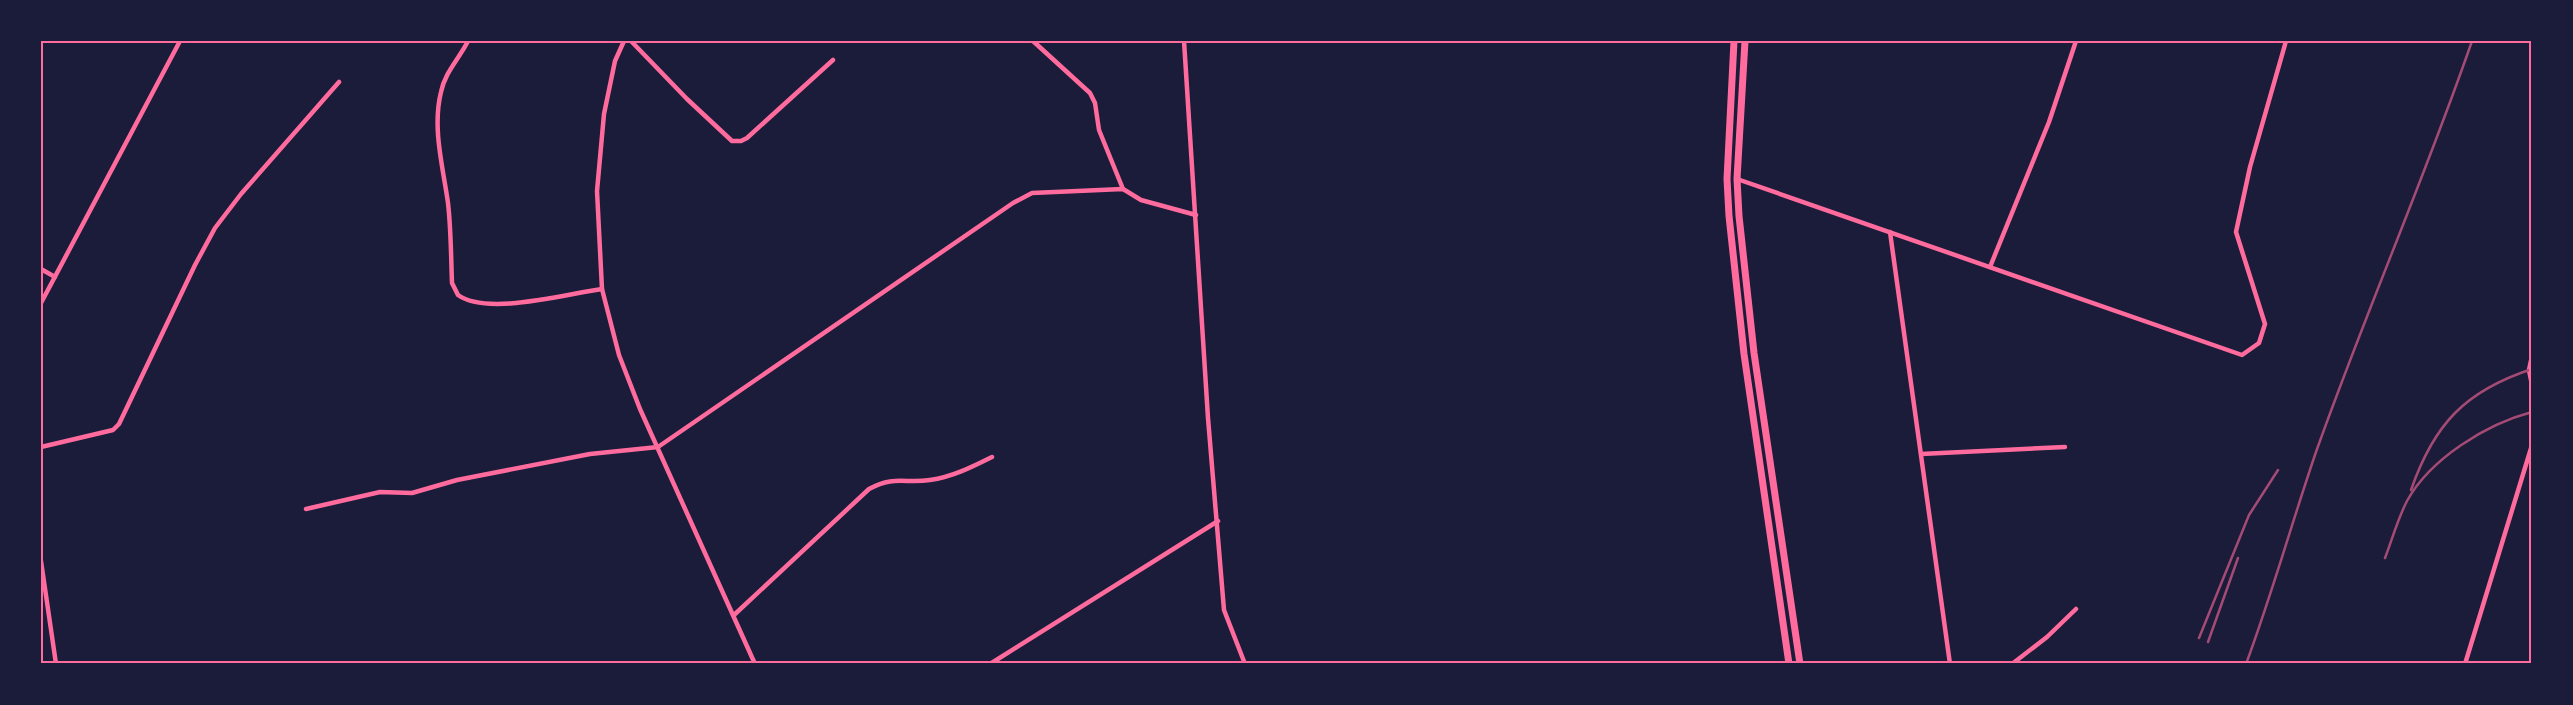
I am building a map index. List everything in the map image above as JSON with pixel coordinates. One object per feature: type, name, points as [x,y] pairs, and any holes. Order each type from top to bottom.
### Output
[{"type":"main road","points":[[1734,41],[1726,179],[1729,216],[1744,354],[1790,664]]},
{"type":"main road","points":[[1745,41],[1737,179],[1754,354],[1800,664]]},
{"type":"street","points":[[41,303],[180,41]]},
{"type":"street","points":[[468,41],[447,72],[440,92],[438,114],[440,154],[448,204],[452,283],[458,295],[475,303],[502,304],[602,288]]},
{"type":"street","points":[[624,41],[615,61],[604,114],[597,191],[602,288],[619,355],[658,447],[756,664]]},
{"type":"street","points":[[631,41],[687,100],[732,141],[737,142],[747,138],[833,60]]},
{"type":"street","points":[[1033,41],[1090,93],[1095,103],[1099,130],[1122,189]]},
{"type":"street","points":[[1184,41],[1208,418],[1224,610],[1245,664]]},
{"type":"street","points":[[1990,267],[2049,122],[2076,41]]},
{"type":"street","points":[[1737,179],[2242,355],[2259,343],[2265,324],[2236,232],[2250,167],[2286,41]]},
{"type":"street","points":[[41,446],[113,430],[119,424],[214,228],[339,82]]},
{"type":"street","points":[[306,509],[380,492],[412,493],[457,480],[590,454],[658,447],[1013,203],[1032,193],[1122,189],[1141,200],[1196,215]]},
{"type":"street","points":[[1890,232],[1950,664]]},
{"type":"street","points":[[41,269],[55,276]]},
{"type":"street","points":[[2532,356],[2529,370],[2532,385]]},
{"type":"street","points":[[2465,664],[2532,445]]},
{"type":"street","points":[[1921,454],[2065,447]]},
{"type":"street","points":[[734,615],[869,489],[892,480],[927,481],[944,478],[992,458]]},
{"type":"street","points":[[990,664],[1218,521]]},
{"type":"street","points":[[41,561],[56,664]]},
{"type":"street","points":[[2012,664],[2047,637],[2076,609]]},
{"type":"railway","points":[[2246,664],[2316,452],[2454,93],[2472,41]]},
{"type":"railway","points":[[2411,490],[2430,446],[2455,413],[2488,388],[2532,369]]},
{"type":"railway","points":[[2385,558],[2407,501],[2430,471],[2461,445],[2478,434],[2496,425],[2532,412]]},
{"type":"railway","points":[[2199,638],[2249,515],[2278,470]]},
{"type":"railway","points":[[2208,642],[2238,558]]}]
